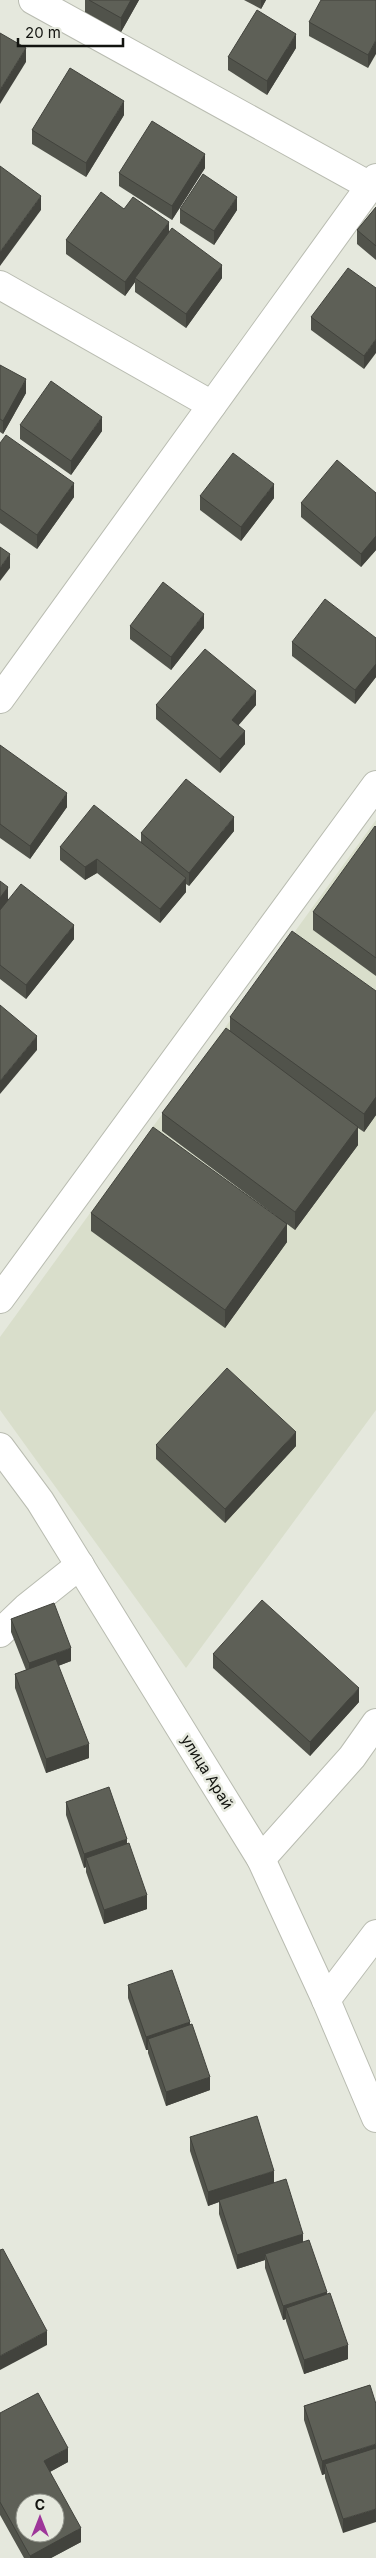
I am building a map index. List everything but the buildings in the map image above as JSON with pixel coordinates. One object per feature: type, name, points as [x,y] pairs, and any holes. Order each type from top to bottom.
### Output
[{"type":"street","points":[[0,699],[373,182],[90,17],[33,0]]},
{"type":"street","points":[[0,285],[212,405]]},
{"type":"street","points":[[0,1299],[376,785]]},
{"type":"street","name":"улица Арай","points":[[0,1447],[40,1501],[261,1859],[326,2000],[376,2118]]},
{"type":"street","points":[[0,1633],[26,1608],[80,1565]]},
{"type":"street","points":[[261,1859],[352,1757],[376,1723]]},
{"type":"street","points":[[326,2000],[376,1934]]},
{"type":"shaded area","points":[[376,820],[376,1410],[186,1668],[0,1410],[0,1337]]}]
